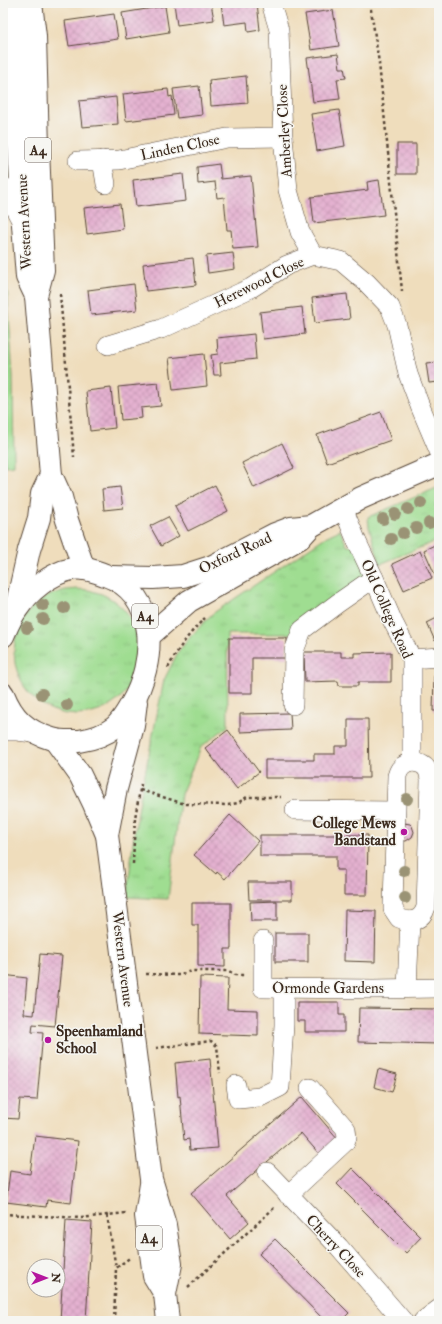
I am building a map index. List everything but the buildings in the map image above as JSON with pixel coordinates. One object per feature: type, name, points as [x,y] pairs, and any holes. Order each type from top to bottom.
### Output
[{"type":"main road","name":"Western Avenue","points":[[18,3],[16,26],[17,105],[23,225],[27,277],[36,296]]},
{"type":"main road","name":"Western Avenue","points":[[31,3],[35,36],[43,270],[36,296],[51,475],[61,497],[67,520],[84,569]]},
{"type":"main road","name":"Oxford Road","points":[[149,636],[189,601],[300,538],[311,526],[361,498],[439,464]]},
{"type":"main road","name":"A4","points":[[3,636],[16,609],[29,550],[39,518],[42,494],[51,475]]},
{"type":"main road","name":"Oxford Road","points":[[111,577],[153,578],[183,576],[211,567],[275,534],[291,528],[311,526]]},
{"type":"main road","name":"A4","points":[[3,694],[14,716],[33,733],[66,742],[87,740],[107,732],[121,720],[137,695],[143,680],[149,649],[149,636],[145,616],[135,597],[130,590],[111,577],[84,569],[73,569],[60,573],[35,589],[16,609]]},
{"type":"main road","name":"Western Avenue","points":[[107,835],[116,789],[133,726],[137,695]]},
{"type":"main road","name":"Western Avenue","points":[[55,740],[80,775],[107,835],[151,1179],[165,1225],[171,1264],[165,1294],[168,1321]]},
{"type":"street","name":"Amberley Close","points":[[271,3],[279,30],[283,137],[288,190],[300,232],[313,255]]},
{"type":"street","points":[[3,126],[17,105]]},
{"type":"street","name":"Linden Close","points":[[78,161],[119,160],[227,138],[283,137]]},
{"type":"street","points":[[102,160],[106,184]]},
{"type":"street","points":[[3,186],[23,225]]},
{"type":"street","name":"Herewood Close","points":[[108,345],[161,329],[251,288],[287,266],[313,255],[341,261],[367,283],[390,308],[397,325],[408,374],[439,451]]},
{"type":"street","name":"Old College Road","points":[[343,508],[356,542],[412,659],[412,762]]},
{"type":"street","points":[[294,704],[294,651],[302,630],[374,578]]},
{"type":"street","points":[[412,659],[439,657]]},
{"type":"street","points":[[3,731],[33,733]]},
{"type":"street","points":[[412,762],[420,763],[424,766],[429,775],[434,811],[426,907],[421,917],[410,921],[399,918],[393,908],[397,776],[398,771],[405,764],[412,762]]},
{"type":"street","points":[[296,810],[395,811]]},
{"type":"street","points":[[407,988],[410,921]]},
{"type":"street","name":"Ormonde Gardens","points":[[263,941],[263,988],[439,988]]},
{"type":"street","points":[[236,1085],[238,1099],[260,1097],[280,1087],[284,1025],[284,988]]},
{"type":"street","points":[[288,1195],[345,1142],[347,1137],[346,1129],[310,1088]]},
{"type":"street","name":"Cherry Close","points":[[267,1172],[339,1247],[403,1321]]},
{"type":"street","points":[[423,1321],[439,1309]]},
{"type":"path","points":[[370,3],[380,63],[402,292]]},
{"type":"path","points":[[59,289],[74,457]]},
{"type":"path","points":[[166,672],[177,651],[190,632],[206,617]]},
{"type":"path","points":[[133,869],[135,818],[142,782]]},
{"type":"path","points":[[140,790],[184,804],[228,805],[238,803],[247,797],[290,798],[296,810]]},
{"type":"path","points":[[146,974],[179,975],[191,970],[229,970],[235,975],[263,975]]},
{"type":"path","points":[[156,1048],[211,1041],[216,1046],[221,1084],[236,1085]]},
{"type":"path","points":[[188,1287],[288,1195]]},
{"type":"path","points":[[3,1214],[81,1218],[128,1213]]},
{"type":"path","points":[[107,1215],[116,1268],[114,1321]]},
{"type":"path","points":[[116,1268],[136,1254]]},
{"type":"green space","points":[[11,134],[11,183],[5,176],[3,148],[4,142]]},
{"type":"green space","points":[[3,225],[13,376],[14,465],[5,466],[3,431]]},
{"type":"green space","points":[[439,487],[439,540],[380,564],[369,527],[368,517]]},
{"type":"green space","points":[[340,530],[347,546],[355,544],[370,576],[290,634],[227,634],[228,726],[201,747],[181,794],[168,899],[127,897],[133,842],[142,788],[164,680],[178,652],[212,614],[327,536]]},
{"type":"green space","points":[[83,589],[107,597],[117,603],[126,612],[135,628],[139,640],[139,664],[135,676],[126,692],[117,701],[101,710],[89,714],[71,715],[47,707],[37,701],[28,692],[19,676],[15,664],[14,646],[22,622],[28,612],[37,603],[53,594],[65,590]]},
{"type":"place","name":"College Mews Bandstand","points":[[404,832]]},
{"type":"place","name":"Speenhamland School","points":[[48,1040]]}]
